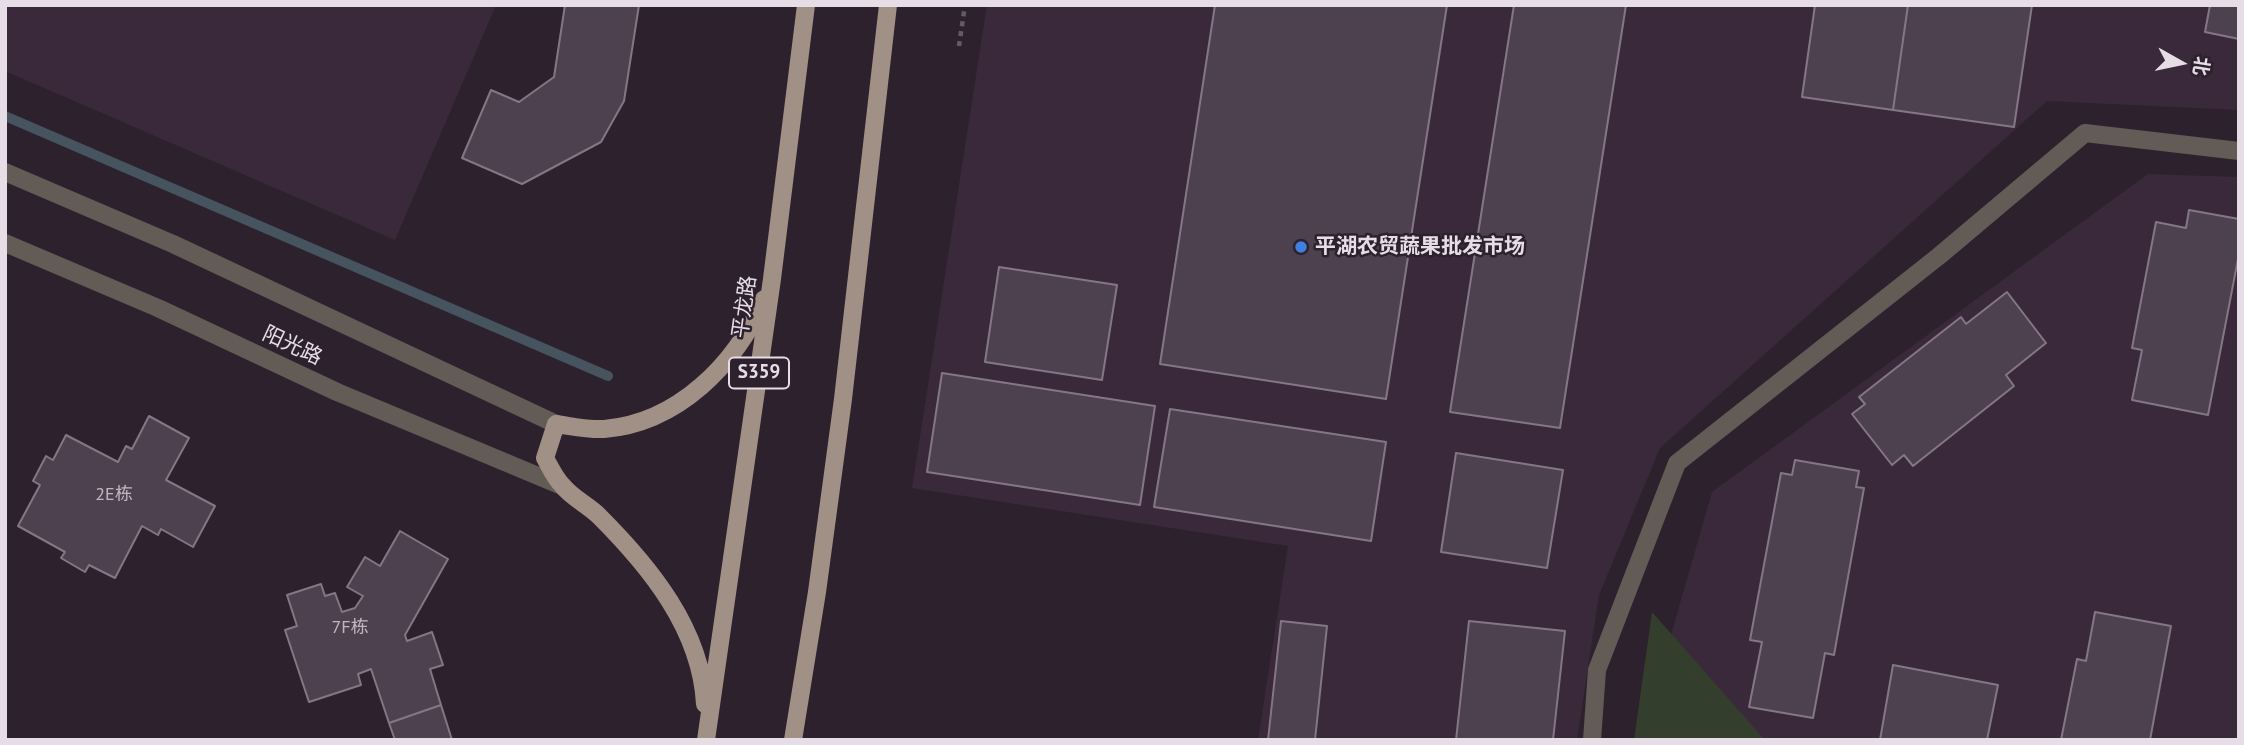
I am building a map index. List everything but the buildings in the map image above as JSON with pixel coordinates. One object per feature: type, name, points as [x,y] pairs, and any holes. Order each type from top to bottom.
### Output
[{"type":"main road","name":"平龙路","points":[[707,737],[772,279],[806,5]]},
{"type":"main road","points":[[793,740],[844,399],[888,5]]},
{"type":"main road","points":[[707,737],[705,691],[696,652],[680,615],[654,577],[627,545],[597,513],[562,486],[545,458],[556,424],[603,429],[641,422],[674,407],[703,385],[734,353],[755,319],[772,279]]},
{"type":"street","points":[[1592,740],[1597,670],[1677,463],[1939,256],[2085,133],[2239,151]]},
{"type":"street","name":"阳光路","points":[[5,172],[173,244],[556,424]]},
{"type":"street","name":"阳光路","points":[[5,243],[158,308],[337,391],[562,486]]},
{"type":"path","points":[[959,46],[965,5]]},
{"type":"shaded area","points":[[5,5],[496,5],[395,240],[5,71]]},
{"type":"shaded area","name":"平湖农贸蔬果批发市场","points":[[987,5],[2239,5],[2239,110],[2047,101],[1660,448],[1599,595],[1577,740],[1258,740],[1288,546],[912,488]]},
{"type":"shaded area","points":[[2148,174],[2239,177],[2239,740],[1715,740],[1667,649],[1712,492]]},
{"type":"green space","points":[[1652,612],[1765,740],[1634,740]]},
{"type":"waterway","points":[[5,116],[608,376]]},
{"type":"place","name":"平湖农贸蔬果批发市场","points":[[1301,247]]}]
